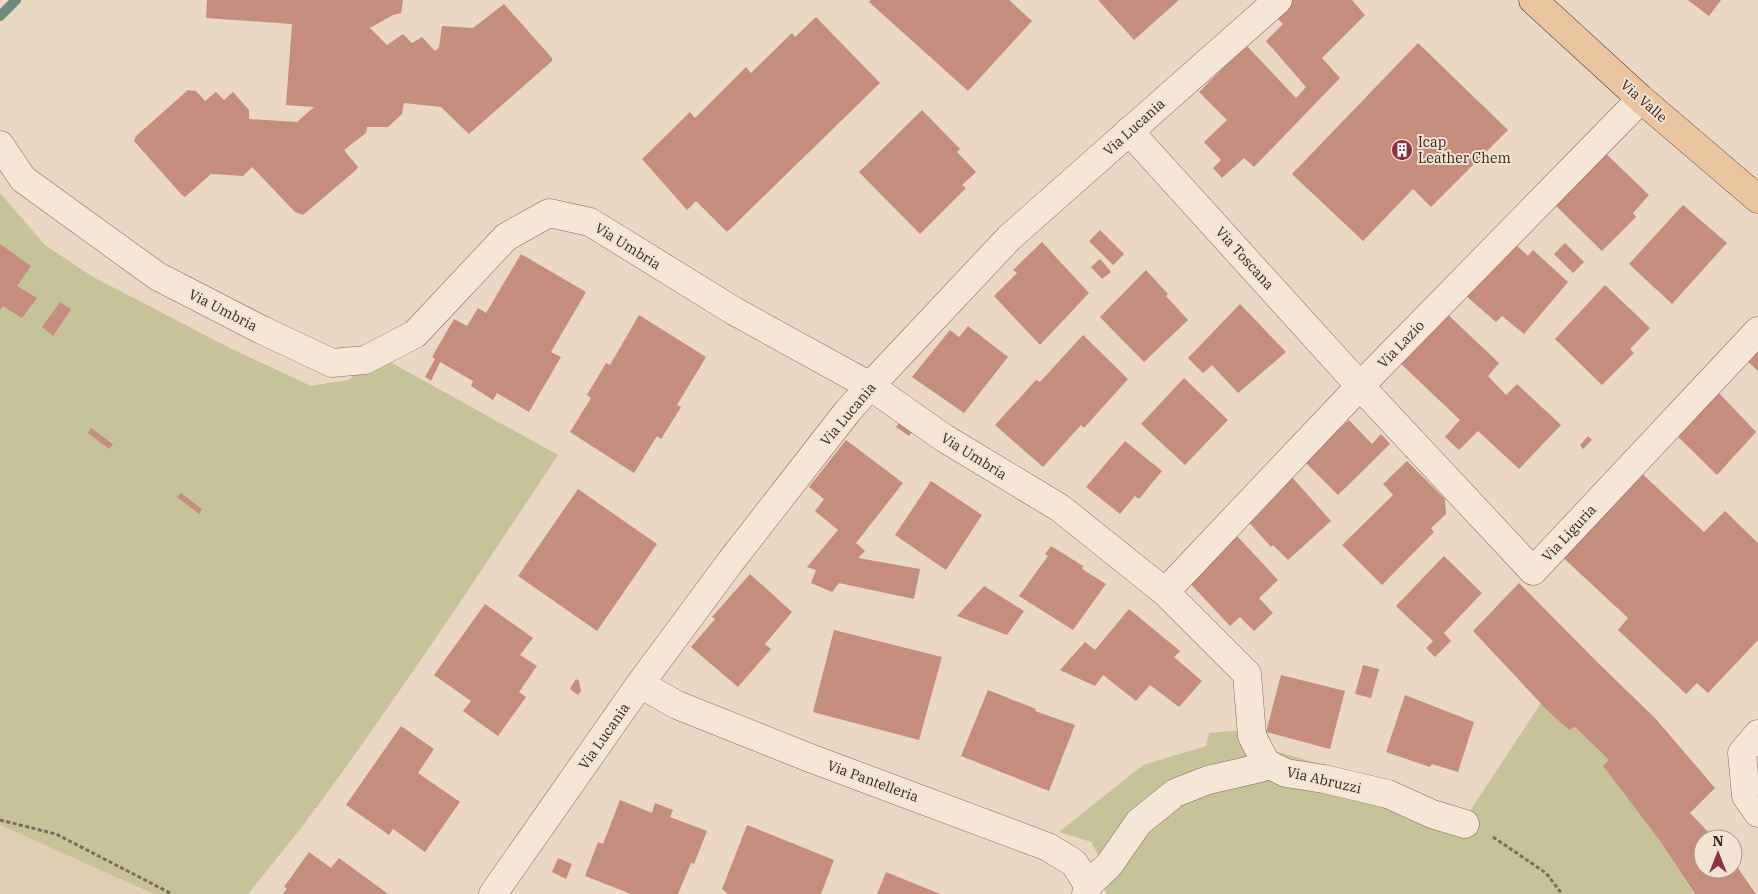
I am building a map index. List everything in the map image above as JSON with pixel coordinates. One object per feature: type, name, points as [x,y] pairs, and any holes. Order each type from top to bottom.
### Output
[{"type":"main road","name":"Via Valle","points":[[1533,0],[1641,99],[1758,199]]},
{"type":"street","name":"Via Lucania","points":[[493,894],[640,684],[731,561],[847,412],[1008,238],[1278,0]]},
{"type":"street","name":"Via Lazio","points":[[1165,592],[1360,386],[1641,99]]},
{"type":"street","name":"Via Toscana","points":[[1129,131],[1360,386]]},
{"type":"street","name":"Via Umbria","points":[[0,145],[23,179],[157,276],[262,330],[332,363],[365,360],[415,334],[506,237],[549,213],[590,222],[734,311],[870,386],[944,438],[1060,508],[1165,592]]},
{"type":"street","name":"Via Liguria","points":[[1360,386],[1533,571],[1758,331]]},
{"type":"street","points":[[1087,889],[1109,865],[1139,822],[1175,793],[1208,780],[1260,768],[1266,763],[1252,736],[1247,674],[1165,592]]},
{"type":"street","name":"Via Pantelleria","points":[[640,684],[678,705],[810,758],[1048,847],[1074,863],[1087,889]]},
{"type":"street","points":[[1758,734],[1742,753],[1746,796],[1758,813]]},
{"type":"street","name":"Via Abruzzi","points":[[1266,763],[1286,773],[1324,779],[1388,794],[1432,814],[1465,824]]},
{"type":"path","points":[[0,820],[56,834],[172,894]]},
{"type":"path","points":[[1465,824],[1497,840],[1546,873],[1562,894]]},
{"type":"shaded area","points":[[0,193],[45,245],[93,277],[230,348],[311,386],[348,380],[381,357],[558,455],[348,765],[248,894],[154,894],[0,825]]},
{"type":"shaded area","points":[[1541,703],[1569,730],[1575,727],[1609,760],[1603,766],[1660,841],[1694,894],[1106,894],[1103,865],[1091,842],[1059,832],[1143,765],[1206,746],[1209,733],[1243,730],[1271,750],[1376,780],[1466,817]]},
{"type":"shaded area","points":[[0,825],[155,894],[0,894]]},
{"type":"building","points":[[207,0],[403,0],[401,13],[393,15],[370,28],[387,45],[403,34],[412,43],[422,37],[435,51],[439,47],[442,26],[473,28],[504,4],[552,58],[552,61],[469,134],[441,107],[404,103],[402,114],[388,127],[367,127],[366,133],[344,150],[358,167],[303,215],[295,212],[252,167],[243,176],[211,174],[185,197],[134,141],[136,136],[188,90],[196,91],[205,101],[216,92],[224,100],[233,92],[249,110],[249,119],[297,122],[314,107],[286,105],[292,24],[206,18]]},
{"type":"building","points":[[871,0],[1009,0],[1032,21],[968,91],[869,2]]},
{"type":"building","points":[[1098,0],[1179,0],[1134,40]]},
{"type":"building","points":[[1288,0],[1352,0],[1365,15],[1322,58],[1340,78],[1254,167],[1244,158],[1222,178],[1213,168],[1221,160],[1204,142],[1227,120],[1199,92],[1246,45],[1296,98],[1306,87],[1266,41],[1283,24],[1274,15]]},
{"type":"building","points":[[1688,0],[1721,0],[1709,16]]},
{"type":"building","points":[[816,17],[880,83],[727,232],[696,201],[687,210],[642,159],[690,112],[695,118],[746,67],[751,73],[792,33],[795,37]]},
{"type":"building","name":"Icap Leather Chem","points":[[1418,43],[1508,130],[1431,207],[1413,189],[1363,241],[1292,174]]},
{"type":"building","points":[[922,110],[960,149],[957,152],[976,172],[962,185],[966,188],[920,234],[859,172]]},
{"type":"building","points":[[1602,150],[1649,195],[1633,213],[1636,217],[1602,251],[1552,202]]},
{"type":"building","points":[[1683,205],[1727,243],[1672,304],[1629,264]]},
{"type":"building","points":[[1100,230],[1124,254],[1113,265],[1089,241]]},
{"type":"building","points":[[1042,242],[1089,293],[1040,345],[994,296],[1017,273],[1013,270]]},
{"type":"building","points":[[1514,243],[1528,256],[1533,250],[1568,282],[1524,334],[1502,316],[1496,322],[1465,295]]},
{"type":"building","points":[[1565,243],[1584,262],[1573,273],[1554,254]]},
{"type":"building","points":[[0,244],[31,266],[17,286],[37,298],[22,318],[3,306],[0,310]]},
{"type":"building","points":[[521,254],[586,292],[551,352],[561,357],[529,412],[497,393],[493,400],[471,386],[473,381],[440,362],[431,381],[425,377],[435,359],[432,357],[454,319],[467,326],[478,308],[486,313]]},
{"type":"building","points":[[1100,259],[1111,272],[1102,279],[1091,267]]},
{"type":"building","points":[[1146,270],[1188,320],[1144,362],[1100,317]]},
{"type":"building","points":[[1605,285],[1650,328],[1630,349],[1634,353],[1602,385],[1555,339]]},
{"type":"building","points":[[60,302],[71,309],[53,336],[42,327]]},
{"type":"building","points":[[1240,304],[1286,352],[1238,393],[1212,365],[1203,373],[1188,358]]},
{"type":"building","points":[[1443,310],[1499,363],[1488,376],[1506,395],[1517,384],[1561,425],[1519,469],[1478,431],[1459,450],[1445,437],[1460,420],[1397,360]]},
{"type":"building","points":[[639,315],[706,357],[677,405],[681,407],[661,439],[657,436],[634,473],[570,432],[591,398],[587,395],[606,363],[610,365]]},
{"type":"building","points":[[968,326],[1008,357],[964,413],[912,377],[950,330],[959,337]]},
{"type":"building","points":[[1083,335],[1128,379],[1084,428],[1081,425],[1043,467],[995,425],[1036,380],[1040,382]]},
{"type":"building","points":[[1758,349],[1758,371],[1747,361]]},
{"type":"building","points":[[1184,378],[1228,420],[1185,465],[1141,424]]},
{"type":"building","points":[[1717,391],[1756,432],[1717,475],[1672,431]]},
{"type":"building","points":[[1349,420],[1372,444],[1381,434],[1390,444],[1338,495],[1305,462]]},
{"type":"building","points":[[899,423],[912,432],[909,436],[896,427]]},
{"type":"building","points":[[91,428],[113,444],[109,449],[88,433]]},
{"type":"building","points":[[1588,436],[1592,440],[1583,449],[1580,445]]},
{"type":"building","points":[[846,440],[903,483],[856,543],[865,551],[858,558],[920,569],[914,599],[839,583],[832,592],[811,583],[816,570],[807,567],[838,530],[815,511],[824,499],[809,487]]},
{"type":"building","points":[[1125,441],[1162,471],[1139,499],[1135,496],[1120,514],[1086,487]]},
{"type":"building","points":[[1407,461],[1445,499],[1446,514],[1431,528],[1434,532],[1382,585],[1342,545],[1393,495],[1383,484]]},
{"type":"building","points":[[1635,467],[1704,532],[1725,511],[1758,543],[1758,640],[1708,693],[1697,683],[1686,694],[1618,630],[1628,618],[1556,551]]},
{"type":"building","points":[[1290,475],[1331,521],[1288,560],[1273,545],[1271,547],[1245,518]]},
{"type":"building","points":[[931,481],[982,515],[946,570],[895,535]]},
{"type":"building","points":[[578,489],[657,544],[597,631],[518,576]]},
{"type":"building","points":[[181,493],[202,509],[199,514],[177,497]]},
{"type":"building","points":[[1236,535],[1278,580],[1259,598],[1273,613],[1254,631],[1240,617],[1230,626],[1188,581]]},
{"type":"building","points":[[1051,546],[1083,566],[1082,569],[1106,584],[1073,630],[1019,596],[1048,556],[1045,554]]},
{"type":"building","points":[[1444,556],[1482,593],[1444,633],[1451,641],[1435,657],[1426,648],[1433,641],[1396,606]]},
{"type":"building","points":[[750,574],[792,612],[765,644],[771,649],[738,687],[691,647],[715,619],[712,617]]},
{"type":"building","points":[[1519,583],[1655,718],[1715,788],[1690,813],[1705,829],[1693,829],[1693,879],[1743,879],[1743,875],[1756,894],[1695,894],[1660,841],[1603,766],[1609,760],[1575,727],[1569,730],[1548,711],[1473,631]]},
{"type":"building","points":[[984,586],[1024,611],[1007,635],[957,616]]},
{"type":"building","points":[[485,604],[533,638],[520,655],[537,666],[519,692],[526,697],[498,736],[463,711],[471,701],[434,675]]},
{"type":"building","points":[[1129,609],[1180,651],[1174,657],[1202,681],[1179,707],[1150,685],[1136,701],[1103,675],[1095,686],[1060,670],[1085,642],[1095,650]]},
{"type":"building","points":[[834,630],[942,657],[919,740],[813,712]]},
{"type":"building","points":[[1363,665],[1379,669],[1371,698],[1355,694]]},
{"type":"building","points":[[1281,675],[1345,691],[1330,749],[1266,732]]},
{"type":"building","points":[[576,679],[579,681],[581,691],[578,695],[570,689]]},
{"type":"building","points":[[988,690],[1036,709],[1035,711],[1075,725],[1049,791],[961,756]]},
{"type":"building","points":[[1405,695],[1474,722],[1458,772],[1432,764],[1430,767],[1386,752]]},
{"type":"building","points":[[401,726],[434,749],[418,773],[460,802],[425,852],[393,829],[389,835],[346,805]]},
{"type":"building","points":[[620,800],[652,813],[655,803],[673,810],[670,817],[707,831],[694,864],[691,863],[678,894],[631,894],[585,876],[598,842],[603,844]]},
{"type":"building","points":[[747,825],[834,860],[821,894],[728,894],[722,889]]},
{"type":"building","points":[[309,852],[331,868],[339,858],[388,894],[283,894],[287,888],[284,887]]},
{"type":"building","points":[[558,858],[572,864],[566,879],[552,872]]},
{"type":"building","points":[[886,872],[940,894],[877,894]]},
{"type":"waterway","points":[[0,16],[16,0]]},
{"type":"place","name":"Icap Leather Chem","points":[[1402,150]]}]
